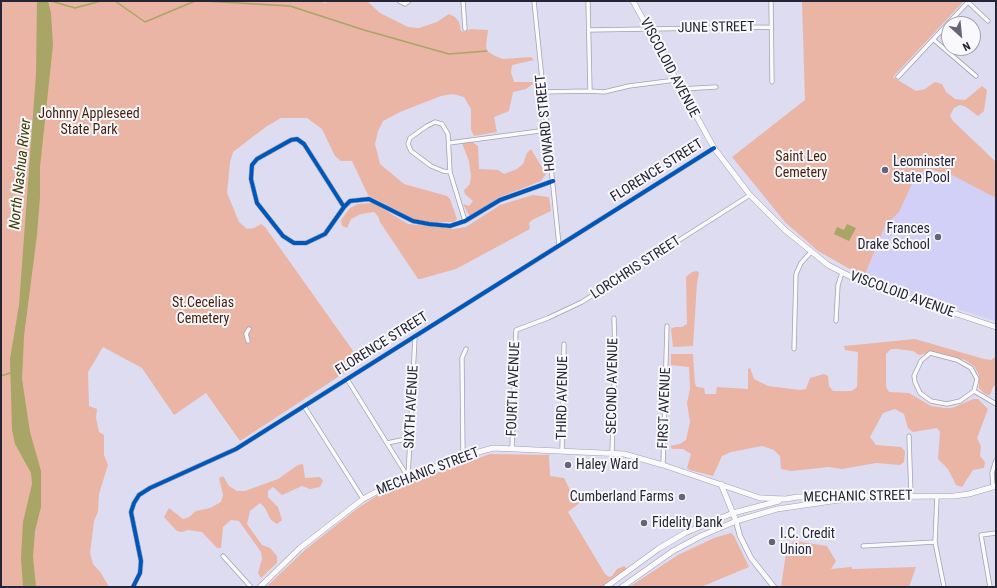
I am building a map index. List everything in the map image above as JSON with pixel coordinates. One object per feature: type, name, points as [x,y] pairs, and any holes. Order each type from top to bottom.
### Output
[{"type":"main road","name":"VISCOLOID AVENUE","points":[[633,1],[714,148],[750,196],[785,230],[828,265],[874,288],[996,327]]},
{"type":"main road","name":"MECHANIC STREET","points":[[260,587],[300,548],[363,499],[408,478],[463,456],[486,450],[512,448],[612,453],[635,457],[663,465],[754,496],[786,499],[797,497],[962,495],[994,487]]},
{"type":"main road","points":[[721,484],[736,521]]},
{"type":"main road","points":[[622,587],[673,551],[701,536],[736,521],[777,509],[855,497]]},
{"type":"main road","points":[[606,587],[661,547],[700,526],[733,513],[786,499]]},
{"type":"street","points":[[399,1],[405,4],[409,1]]},
{"type":"street","points":[[463,1],[465,29]]},
{"type":"street","name":"HOWARD STREET","points":[[534,1],[542,92],[559,245]]},
{"type":"street","points":[[588,1],[590,30],[590,91]]},
{"type":"street","points":[[771,1],[772,82]]},
{"type":"street","points":[[898,77],[968,2],[988,21]]},
{"type":"street","name":"JUNE STREET","points":[[590,30],[771,27]]},
{"type":"street","points":[[934,40],[976,76]]},
{"type":"street","points":[[542,92],[604,92],[629,86],[676,80]]},
{"type":"street","points":[[681,89],[716,87]]},
{"type":"street","points":[[450,172],[443,171],[423,161],[410,151],[408,144],[410,138],[416,133],[438,122],[445,127],[449,143],[450,172],[465,221]]},
{"type":"street","points":[[449,143],[547,130]]},
{"type":"street","points":[[344,207],[304,144],[297,139],[284,143],[257,159],[252,165],[251,179],[257,202],[283,236],[294,243],[306,243],[325,234],[350,201],[369,199],[418,222],[450,226],[465,221],[493,203],[553,181]]},
{"type":"street","name":"FLORENCE STREET","points":[[133,587],[141,570],[140,552],[131,516],[132,506],[137,498],[150,488],[229,453],[714,148]]},
{"type":"street","name":"LORCHRIS STREET","points":[[516,330],[582,302],[750,196]]},
{"type":"street","points":[[794,349],[796,274],[801,263],[811,252]]},
{"type":"street","points":[[836,321],[838,285],[842,273]]},
{"type":"street","name":"SECOND AVENUE","points":[[612,453],[615,358],[614,318]]},
{"type":"street","name":"FIRST AVENUE","points":[[663,465],[667,326]]},
{"type":"street","points":[[248,341],[246,334],[249,329]]},
{"type":"street","name":"FOURTH AVENUE","points":[[512,448],[516,330]]},
{"type":"street","name":"SIXTH AVENUE","points":[[408,478],[415,336]]},
{"type":"street","name":"THIRD AVENUE","points":[[562,451],[564,344]]},
{"type":"street","points":[[463,456],[462,358],[466,349]]},
{"type":"street","points":[[930,354],[957,360],[966,364],[975,374],[976,384],[974,391],[954,404],[931,401],[920,393],[914,376],[917,368],[926,356],[930,354]]},
{"type":"street","points":[[347,379],[408,478]]},
{"type":"street","points":[[974,391],[996,404]]},
{"type":"street","points":[[304,406],[363,499]]},
{"type":"street","points":[[909,436],[911,496]]},
{"type":"street","points":[[387,443],[411,438]]},
{"type":"street","points":[[994,487],[992,473],[996,460]]},
{"type":"street","points":[[937,496],[935,542],[944,587]]},
{"type":"street","points":[[736,521],[743,543],[751,558],[774,587]]},
{"type":"street","points":[[990,587],[981,535],[996,533]]},
{"type":"street","points":[[863,546],[935,542]]},
{"type":"street","points":[[223,556],[251,587]]},
{"type":"shaded area","points":[[37,1],[48,1],[51,13],[53,45],[40,167],[40,197],[37,235],[24,336],[22,379],[30,432],[41,471],[41,507],[35,531],[33,557],[36,587],[23,587],[21,558],[23,522],[32,484],[31,473],[15,444],[12,430],[10,359],[19,305],[36,74]]},
{"type":"shaded area","name":"Frances Drake School","points":[[931,116],[996,197],[996,321],[908,294],[864,277]]},
{"type":"shaded area","points":[[847,224],[856,228],[849,241],[834,234],[837,227],[844,230]]},
{"type":"green space","points":[[1,1],[317,1],[326,3],[328,1],[367,1],[380,13],[408,27],[419,28],[437,22],[449,14],[455,17],[459,22],[461,31],[465,32],[470,29],[488,30],[486,46],[487,51],[495,56],[503,59],[531,57],[534,60],[512,65],[511,72],[514,82],[533,82],[533,84],[526,89],[513,92],[509,111],[494,117],[497,132],[474,136],[471,130],[471,109],[464,97],[453,94],[441,96],[400,112],[383,121],[378,131],[375,144],[380,164],[404,184],[447,196],[450,199],[457,219],[454,222],[426,222],[416,220],[368,195],[352,161],[341,161],[335,156],[322,129],[307,118],[281,118],[267,126],[233,152],[230,162],[227,193],[239,222],[247,229],[254,228],[261,224],[265,227],[361,362],[240,441],[206,393],[174,415],[142,368],[103,347],[88,372],[89,406],[97,409],[96,418],[99,432],[104,435],[104,455],[108,465],[99,494],[98,512],[94,521],[90,553],[93,564],[101,573],[109,587],[1,587]]},
{"type":"green space","name":"Saint Leo Cemetery","points":[[802,1],[964,1],[950,16],[941,16],[941,26],[893,77],[916,91],[925,89],[935,82],[942,84],[946,92],[955,99],[965,100],[982,86],[987,90],[984,111],[978,116],[966,107],[960,105],[954,108],[950,116],[953,121],[996,162],[996,198],[952,175],[933,170],[923,171],[915,177],[899,212],[885,226],[864,277],[818,251],[785,222],[732,157],[805,100]]},
{"type":"green space","points":[[471,141],[478,146],[479,169],[498,170],[504,174],[517,169],[523,164],[527,153],[531,149],[546,174],[541,181],[496,199],[471,216],[463,204],[469,206],[473,201],[465,194],[464,190],[470,184],[471,176],[469,161],[462,143]]},
{"type":"green space","points":[[533,195],[549,197],[551,211],[532,220],[529,223],[530,229],[456,269],[420,279],[418,279],[374,212],[361,214],[351,219],[347,228],[342,226],[341,220],[350,208],[358,204],[373,203],[408,224],[453,229],[466,227],[500,205]]},
{"type":"green space","points":[[697,271],[699,273],[693,346],[673,347],[671,329],[675,327],[682,327],[687,324],[686,277],[692,272]]},
{"type":"green space","points":[[915,339],[984,359],[991,360],[995,357],[996,358],[996,385],[993,387],[990,395],[985,394],[979,388],[979,375],[974,366],[965,360],[932,352],[919,355],[913,351],[898,349],[891,349],[886,354],[886,387],[889,392],[909,393],[931,406],[944,408],[952,408],[973,399],[978,399],[988,409],[977,438],[981,446],[980,456],[985,462],[984,468],[973,470],[962,487],[956,485],[948,469],[938,459],[940,432],[937,428],[913,432],[908,428],[904,414],[895,409],[883,413],[870,437],[876,445],[901,447],[905,451],[904,462],[900,465],[876,463],[842,469],[829,467],[791,471],[781,469],[780,456],[774,450],[762,446],[731,452],[722,456],[713,476],[687,468],[691,454],[683,449],[672,449],[670,446],[680,444],[686,440],[690,422],[687,403],[690,389],[689,367],[671,365],[671,354],[693,354],[695,384],[697,387],[704,388],[705,394],[716,394],[717,387],[748,389],[748,369],[750,368],[754,379],[768,386],[800,390],[806,389],[810,378],[824,374],[828,376],[829,386],[833,391],[852,391],[857,387],[858,352],[845,350],[844,346]]},
{"type":"green space","points":[[490,454],[549,455],[550,476],[564,478],[571,492],[580,496],[583,500],[568,512],[605,574],[609,577],[612,576],[617,569],[624,566],[627,569],[604,587],[266,587],[306,549],[358,508],[378,495]]},
{"type":"green space","points":[[303,464],[305,478],[320,477],[323,481],[320,487],[310,489],[302,486],[282,495],[273,487],[268,491],[268,497],[278,507],[282,520],[277,524],[271,520],[265,508],[260,503],[250,511],[247,524],[262,545],[270,548],[277,556],[277,563],[261,578],[258,573],[262,559],[261,552],[239,521],[231,520],[223,527],[221,548],[217,548],[202,532],[188,530],[182,532],[177,531],[164,517],[169,508],[183,519],[189,517],[196,511],[210,508],[221,502],[223,495],[219,478],[223,476],[229,486],[237,491],[245,491],[278,479],[298,465]]},
{"type":"green space","points":[[731,533],[734,536],[749,567],[701,587],[629,587],[678,555],[714,538]]},
{"type":"green space","points":[[794,541],[827,546],[836,561],[831,569],[852,567],[852,569],[916,567],[909,587],[781,587],[787,547]]},
{"type":"waterway","points":[[51,1],[75,8],[101,1]]},
{"type":"waterway","points":[[115,1],[145,22],[195,1]]},
{"type":"waterway","points":[[203,1],[290,6],[364,30],[449,54],[487,51]]},
{"type":"waterway","points":[[1,376],[13,372]]},
{"type":"cycle path","points":[[344,207],[325,234],[306,243],[294,243],[283,236],[257,203],[251,179],[252,165],[257,159],[291,140],[297,139],[304,144],[344,207],[350,201],[369,199],[413,221],[450,226],[465,221],[500,200],[553,181]]},
{"type":"cycle path","points":[[133,587],[140,573],[141,561],[131,512],[139,495],[150,488],[236,449],[714,148]]},
{"type":"place","name":"Leominster State Pool","points":[[885,170]]},
{"type":"place","name":"Frances Drake School","points":[[938,237]]},
{"type":"place","name":"Haley Ward","points":[[568,465]]},
{"type":"place","name":"Cumberland Farms","points":[[682,497]]},
{"type":"place","name":"Fidelity Bank","points":[[644,523]]},
{"type":"place","name":"I.C. Credit Union","points":[[772,542]]},
{"type":"park label","name":"Johnny Appleseed State Park","points":[[89,122]]},
{"type":"park label","name":"St.Cecelias Cemetery","points":[[203,312]]},
{"type":"water label","name":"North Nashua River","points":[[21,174]]}]
